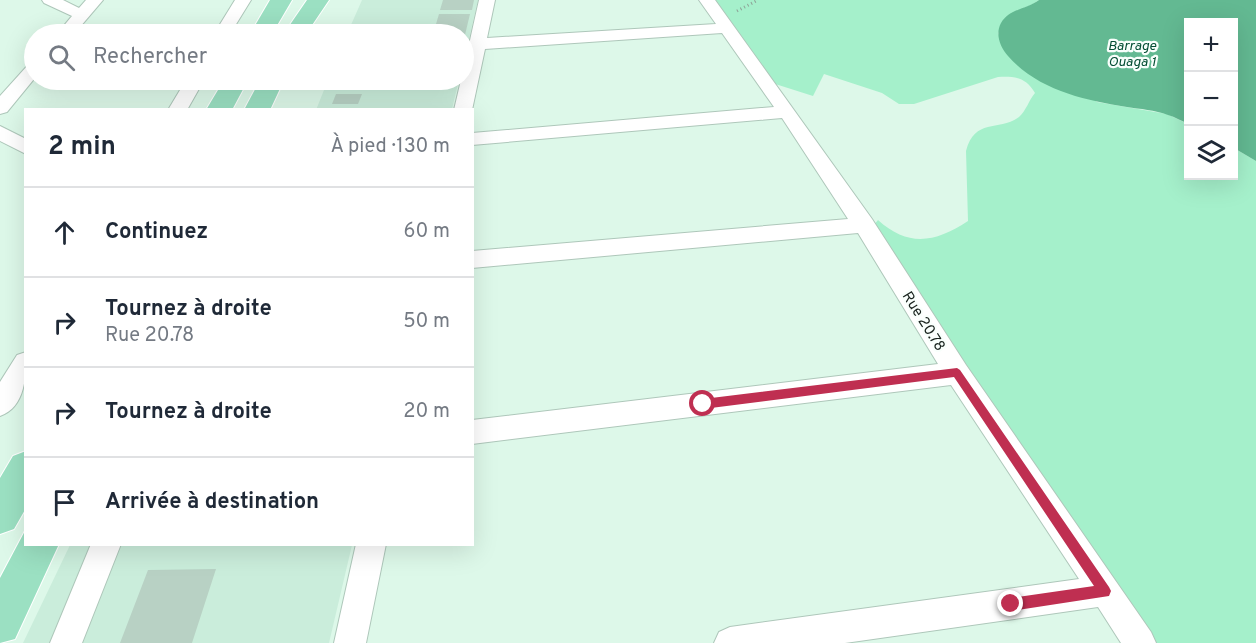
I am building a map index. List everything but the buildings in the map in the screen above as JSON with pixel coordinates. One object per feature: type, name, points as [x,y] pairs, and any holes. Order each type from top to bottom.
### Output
[{"type":"main road","points":[[267,24],[281,0]]},
{"type":"main road","points":[[300,24],[312,0]]},
{"type":"main road","points":[[301,24],[318,0]]},
{"type":"main road","points":[[220,108],[230,90]]},
{"type":"main road","points":[[257,108],[267,90]]},
{"type":"main road","points":[[0,515],[24,473]]},
{"type":"main road","points":[[0,624],[38,546]]},
{"type":"street","points":[[50,0],[82,15]]},
{"type":"street","points":[[74,24],[95,0]]},
{"type":"street","points":[[228,24],[243,0]]},
{"type":"street","points":[[474,58],[487,0]]},
{"type":"street","name":"Rue 20.78","points":[[707,0],[864,225],[957,373],[1140,643]]},
{"type":"street","points":[[477,44],[726,28]]},
{"type":"street","points":[[0,108],[24,80]]},
{"type":"street","points":[[178,108],[189,90]]},
{"type":"street","points":[[463,108],[467,90]]},
{"type":"street","points":[[474,139],[787,112]]},
{"type":"street","points":[[0,132],[24,147]]},
{"type":"street","points":[[474,260],[864,225]]},
{"type":"street","points":[[0,405],[24,365]]},
{"type":"street","points":[[474,432],[957,373]]},
{"type":"street","points":[[66,643],[105,546]]},
{"type":"street","points":[[350,643],[370,546]]},
{"type":"street","points":[[730,643],[1105,591]]},
{"type":"shaded area","points":[[362,0],[478,0],[472,24],[351,24]]},
{"type":"shaded area","points":[[713,0],[1039,0],[1010,15],[998,34],[1097,102],[1167,114],[1184,122],[1184,180],[1238,180],[1238,150],[1256,161],[1256,643],[1154,643],[969,378],[874,225],[878,220],[901,235],[923,239],[945,234],[968,221],[966,151],[970,140],[981,129],[1004,124],[1019,117],[1035,93],[1032,88],[1020,79],[998,77],[914,104],[899,104],[882,93],[824,74],[813,96],[769,82]]},
{"type":"shaded area","points":[[324,90],[457,90],[452,108],[317,108]]},
{"type":"shaded area","points":[[70,546],[352,546],[329,643],[23,643]]},
{"type":"water","name":"Barrage Ouaga 1","points":[[1039,0],[1256,0],[1256,161],[1238,150],[1238,18],[1184,18],[1184,122],[1158,112],[1078,97],[1047,85],[1020,68],[1003,49],[998,36],[999,27],[1004,18]]},
{"type":"route","points":[[703,404],[957,373],[1105,591],[1011,604]]}]
